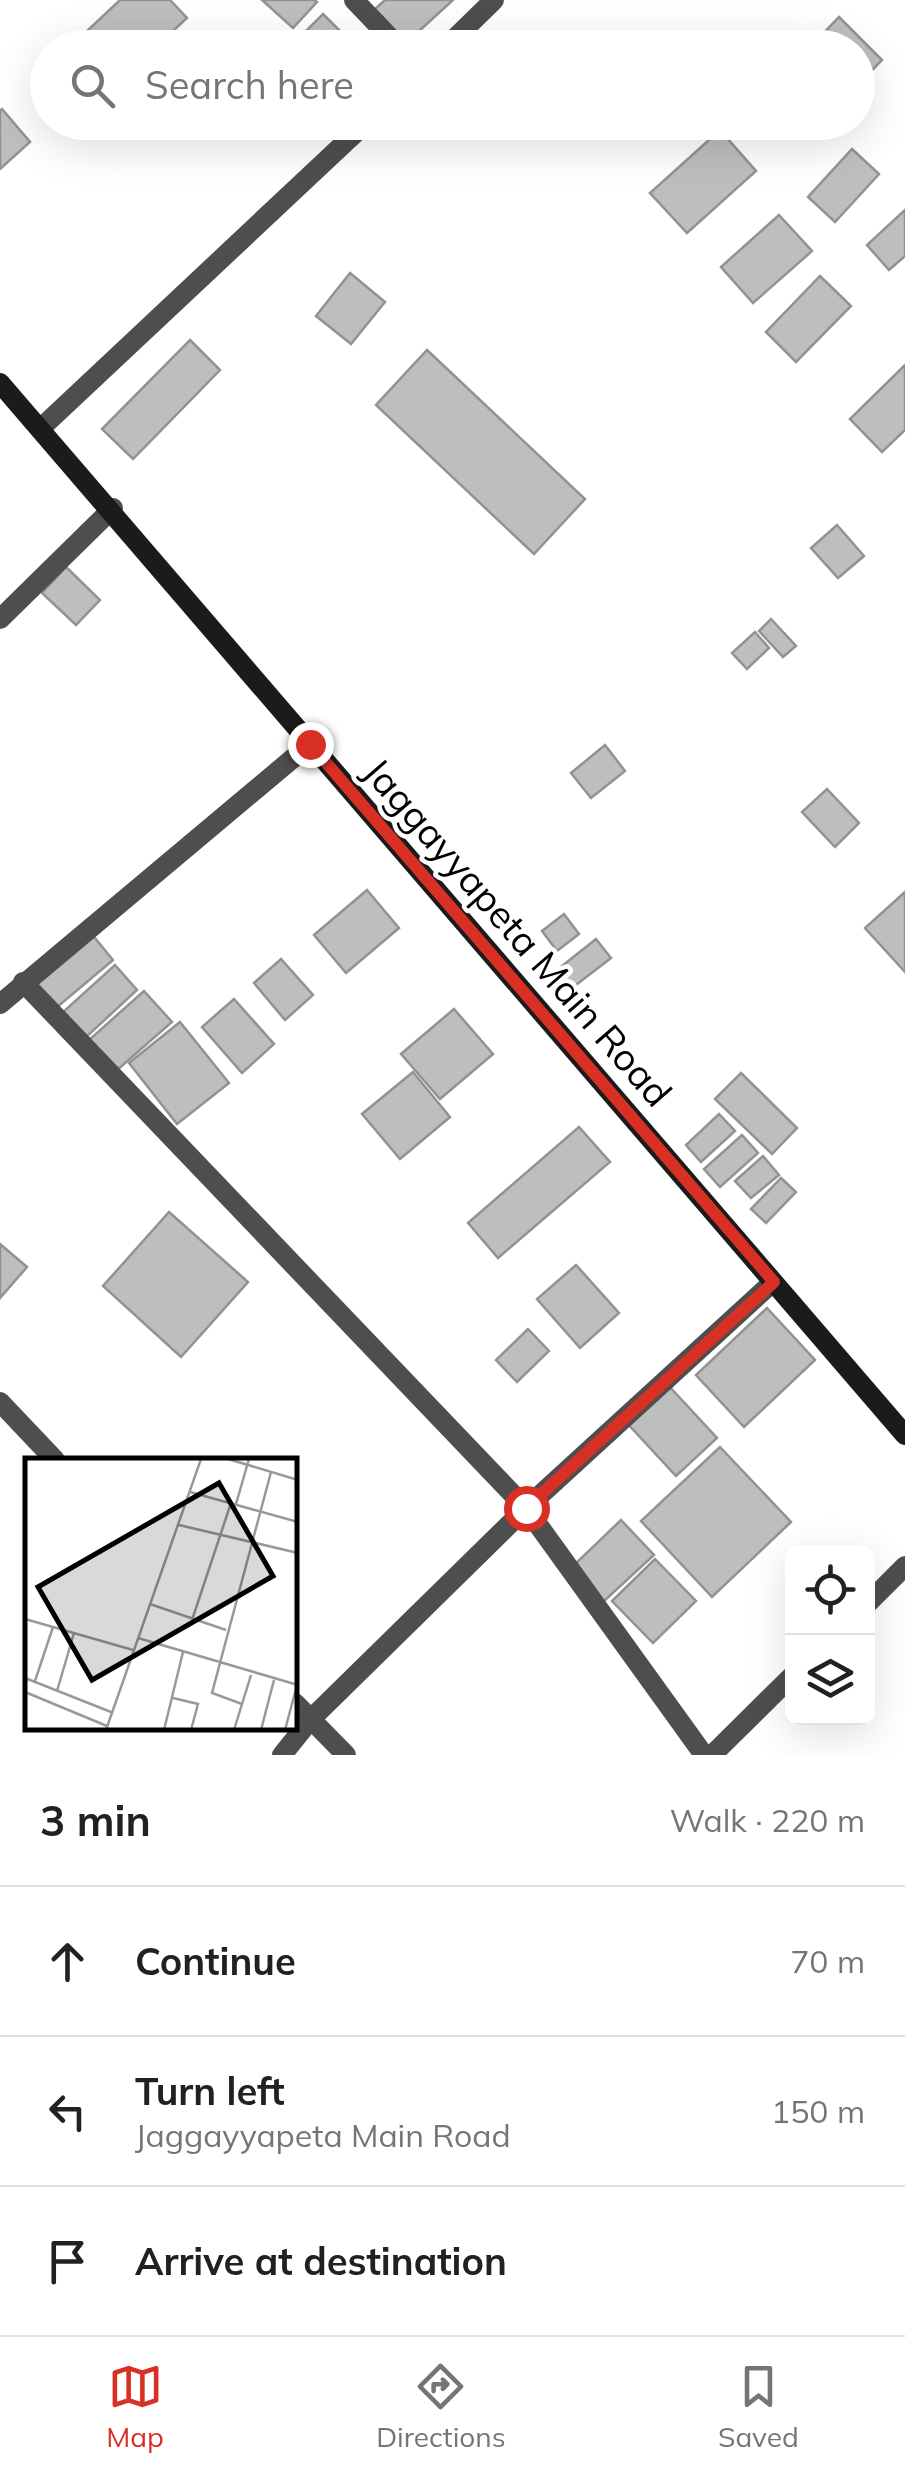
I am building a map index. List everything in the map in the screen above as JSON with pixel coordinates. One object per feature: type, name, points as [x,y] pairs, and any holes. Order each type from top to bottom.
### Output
[{"type":"main road","name":"Jaggayyapeta Main Road","points":[[0,383],[905,1435]]},
{"type":"street","points":[[354,0],[383,30]]},
{"type":"street","points":[[464,30],[494,0]]},
{"type":"street","points":[[40,429],[348,140]]},
{"type":"street","points":[[0,619],[112,509]]},
{"type":"street","points":[[0,1004],[310,744]]},
{"type":"street","points":[[23,982],[526,1508],[704,1755]]},
{"type":"street","points":[[282,1755],[311,1719],[526,1508],[774,1282]]},
{"type":"street","points":[[0,1402],[53,1458]]},
{"type":"street","points":[[875,1596],[905,1566]]},
{"type":"street","points":[[712,1755],[785,1683]]},
{"type":"street","points":[[298,1706],[346,1755]]},
{"type":"building","points":[[120,0],[170,0],[187,18],[174,30],[88,30]]},
{"type":"building","points":[[262,0],[314,0],[317,2],[293,28]]},
{"type":"building","points":[[385,0],[453,0],[420,30],[394,30],[375,9]]},
{"type":"building","points":[[323,14],[339,30],[307,30]]},
{"type":"building","points":[[839,17],[852,30],[826,30]]},
{"type":"building","points":[[0,111],[30,142],[0,169]]},
{"type":"building","points":[[709,140],[729,140],[756,171],[687,233],[650,193]]},
{"type":"building","points":[[852,149],[879,174],[835,222],[808,197]]},
{"type":"building","points":[[905,210],[905,256],[889,270],[867,245]]},
{"type":"building","points":[[779,215],[812,251],[753,303],[721,267]]},
{"type":"building","points":[[350,273],[385,302],[351,344],[316,316]]},
{"type":"building","points":[[820,276],[851,306],[796,362],[766,332]]},
{"type":"building","points":[[190,340],[220,370],[133,459],[102,429]]},
{"type":"building","points":[[427,350],[585,499],[534,554],[376,405]]},
{"type":"building","points":[[905,365],[905,430],[882,452],[850,419]]},
{"type":"building","points":[[837,525],[864,556],[838,578],[811,548]]},
{"type":"building","points":[[66,567],[100,600],[76,625],[42,593]]},
{"type":"building","points":[[771,619],[796,646],[783,657],[759,631]]},
{"type":"building","points":[[755,632],[769,648],[747,669],[732,653]]},
{"type":"building","points":[[605,745],[625,771],[591,798],[571,773]]},
{"type":"building","points":[[827,789],[859,823],[835,847],[802,812]]},
{"type":"building","points":[[367,890],[399,928],[346,973],[314,935]]},
{"type":"building","points":[[905,892],[905,972],[865,928]]},
{"type":"building","points":[[564,914],[579,934],[557,951],[542,931]]},
{"type":"building","points":[[90,932],[113,960],[56,1008],[33,980]]},
{"type":"building","points":[[596,939],[611,958],[572,988],[557,970]]},
{"type":"building","points":[[281,959],[313,995],[285,1020],[254,983]]},
{"type":"building","points":[[115,965],[137,990],[85,1038],[62,1013]]},
{"type":"building","points":[[144,991],[172,1022],[116,1071],[89,1040]]},
{"type":"building","points":[[234,999],[274,1044],[242,1073],[202,1027]]},
{"type":"building","points":[[454,1009],[493,1054],[440,1099],[401,1054]]},
{"type":"building","points":[[180,1022],[229,1083],[177,1124],[129,1063]]},
{"type":"building","points":[[413,1072],[450,1117],[400,1159],[362,1114]]},
{"type":"building","points":[[741,1073],[797,1128],[772,1154],[715,1099]]},
{"type":"building","points":[[719,1114],[735,1131],[701,1162],[686,1145]]},
{"type":"building","points":[[579,1127],[610,1162],[498,1258],[468,1223]]},
{"type":"building","points":[[742,1135],[758,1153],[720,1187],[704,1169]]},
{"type":"building","points":[[763,1156],[779,1175],[751,1198],[735,1181]]},
{"type":"building","points":[[781,1178],[796,1192],[766,1223],[751,1209]]},
{"type":"building","points":[[169,1212],[248,1282],[181,1357],[103,1286]]},
{"type":"building","points":[[0,1244],[27,1267],[0,1298]]},
{"type":"building","points":[[576,1265],[619,1313],[580,1348],[537,1299]]},
{"type":"building","points":[[767,1308],[815,1360],[744,1427],[696,1375]]},
{"type":"building","points":[[528,1329],[549,1351],[517,1382],[496,1360]]},
{"type":"building","points":[[668,1385],[717,1438],[676,1476],[627,1423]]},
{"type":"building","points":[[720,1447],[791,1522],[712,1597],[641,1521]]},
{"type":"building","points":[[621,1520],[654,1555],[603,1602],[571,1568]]},
{"type":"building","points":[[655,1559],[696,1601],[653,1643],[612,1601]]},
{"type":"route","points":[[310,744],[774,1282],[526,1508]]}]
